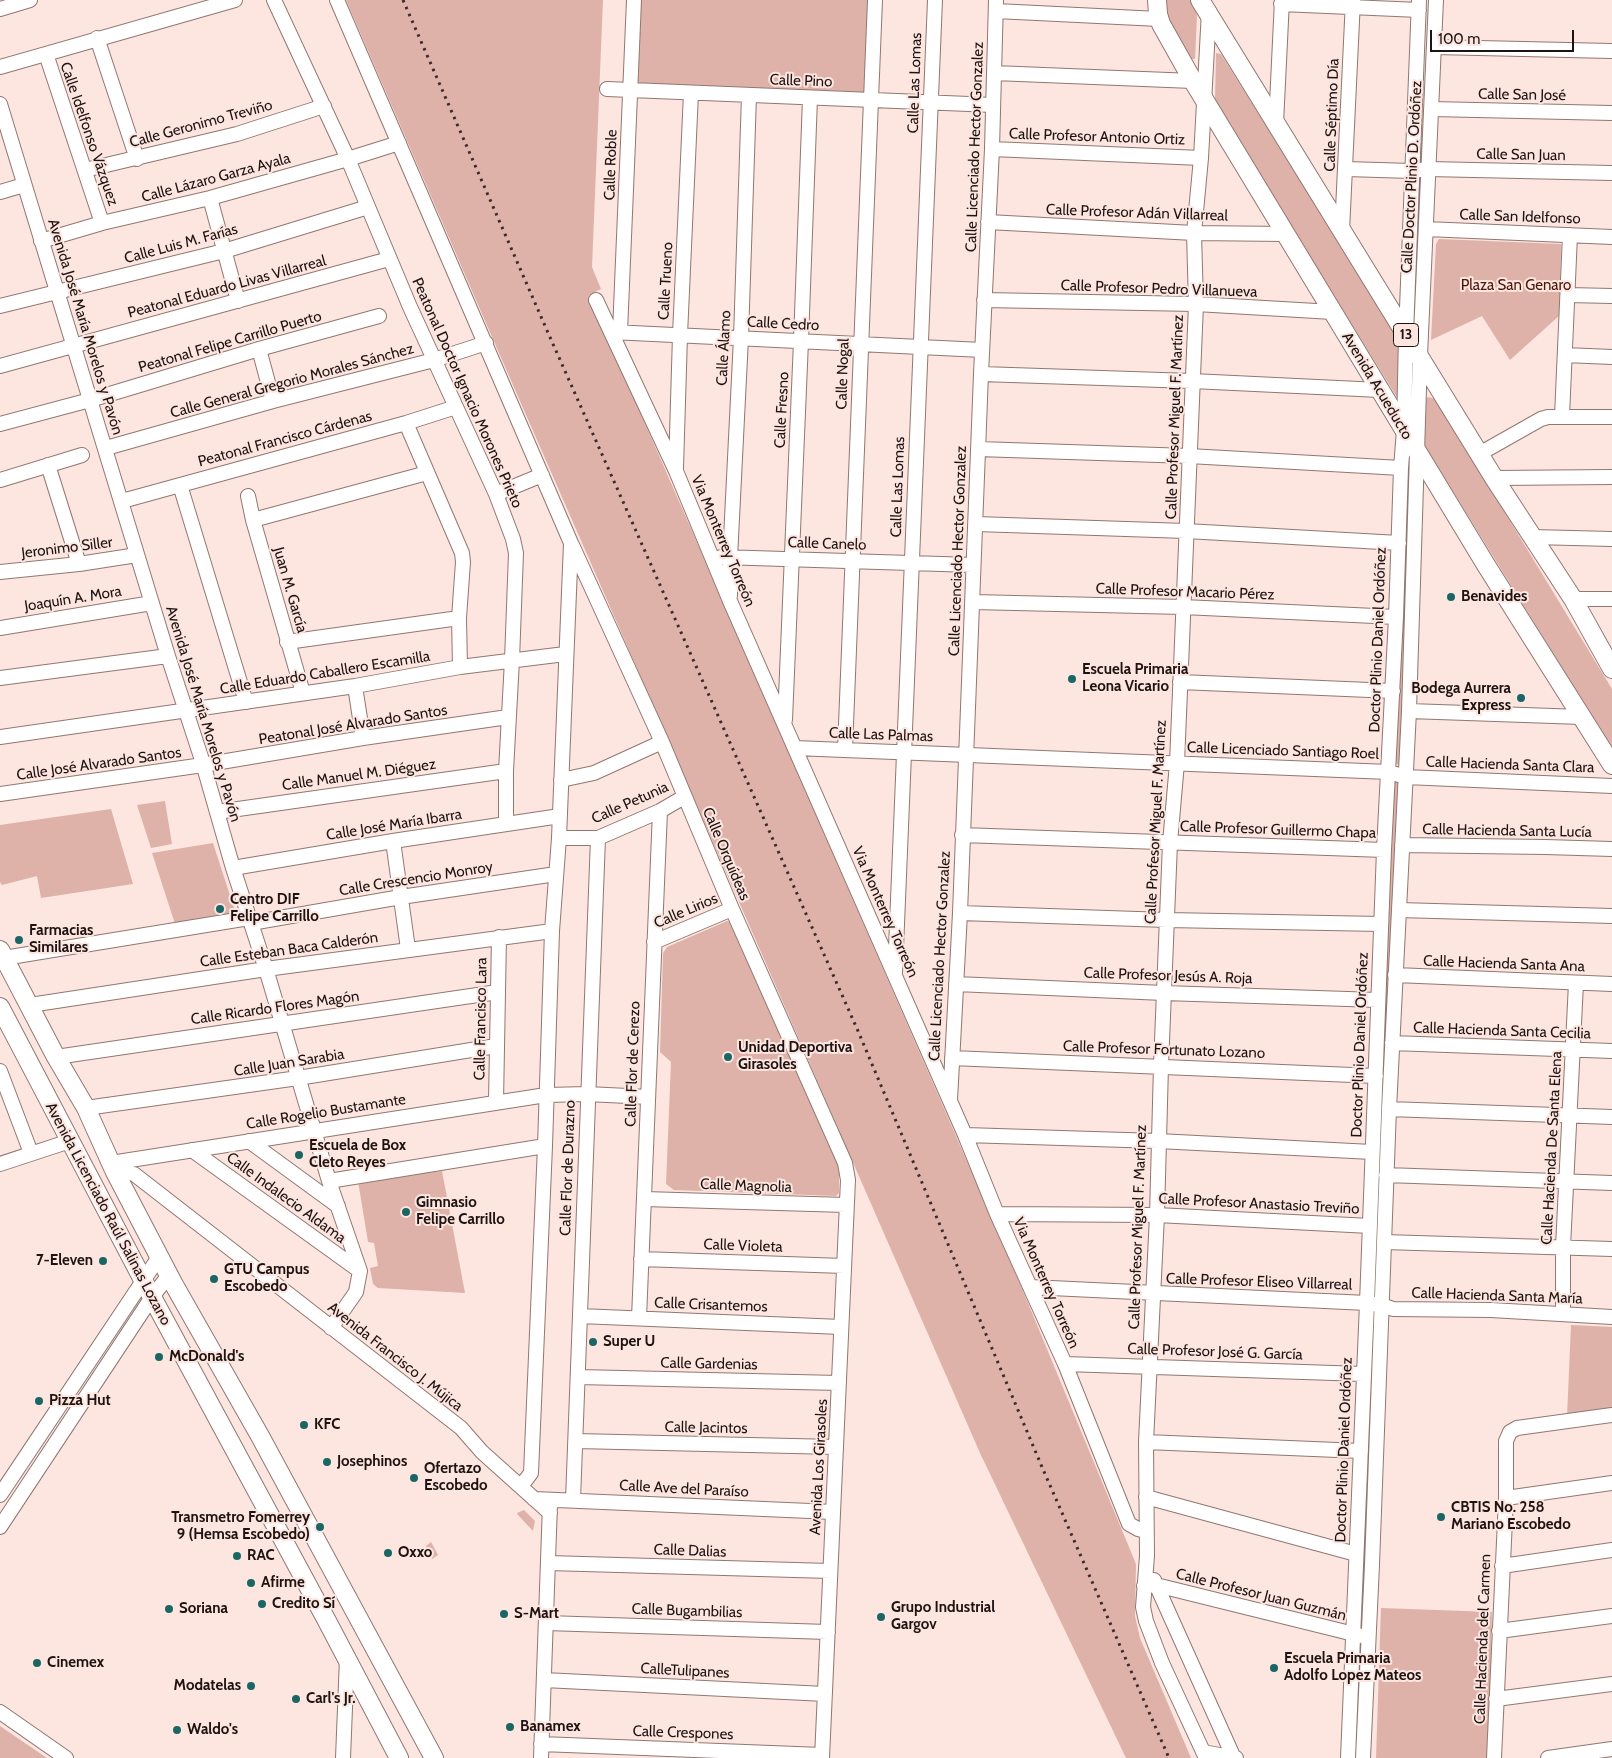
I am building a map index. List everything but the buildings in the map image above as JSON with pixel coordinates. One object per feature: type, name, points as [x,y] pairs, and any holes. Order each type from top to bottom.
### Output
[{"type":"main road","name":"Avenida Acueducto","points":[[1157,0],[1159,19],[1203,99],[1486,565],[1612,765]]},
{"type":"main road","name":"13","points":[[1206,4],[1276,124],[1494,478],[1573,599],[1611,665]]},
{"type":"main road","name":"Avenida Licenciado Raúl Salinas Lozano","points":[[2,954],[56,1057],[86,1108],[159,1257],[333,1570],[434,1758]]},
{"type":"main road","name":"Avenida Licenciado Raúl Salinas Lozano","points":[[0,1007],[152,1298],[399,1758]]},
{"type":"main road","points":[[347,1658],[372,1643]]},
{"type":"street","points":[[0,9],[30,0]]},
{"type":"street","points":[[0,67],[235,0]]},
{"type":"street","name":"Peatonal Doctor Ignacio Morones Prieto","points":[[274,0],[348,159],[389,259],[496,494],[513,539],[516,553],[506,771],[506,824]]},
{"type":"street","name":"Calle Orquídeas","points":[[337,0],[571,543],[662,742],[732,909],[843,1155],[848,1178]]},
{"type":"street","name":"Calle Roble","points":[[616,332],[634,0]]},
{"type":"street","name":"Calle Nogal","points":[[845,750],[874,0]]},
{"type":"street","name":"Calle Las Lomas","points":[[895,976],[935,0]]},
{"type":"street","name":"Calle Doctor Plinio D. Ordóñez","points":[[1420,356],[1436,0]]},
{"type":"street","points":[[1276,124],[1282,2],[1419,5]]},
{"type":"street","name":"Calle Profesor Miguel F. Martínez","points":[[1204,1755],[1162,1663],[1146,1621],[1143,1607],[1150,1586],[1146,1531],[1146,1442],[1157,1215],[1158,1141],[1170,843],[1177,763],[1196,304],[1194,233],[1201,158],[1206,4]]},
{"type":"street","name":"Calle Séptimo Día","points":[[1342,231],[1353,4]]},
{"type":"street","name":"Calle Doctor Plinio D. Ordóñez","points":[[1406,334],[1419,5]]},
{"type":"street","points":[[996,6],[1159,19]]},
{"type":"street","name":"Calle Licenciado Hector Gonzalez","points":[[950,1104],[960,913],[984,300],[992,149],[996,6]]},
{"type":"street","points":[[97,38],[137,159]]},
{"type":"street","points":[[1434,47],[1612,51]]},
{"type":"street","name":"Calle Idelfonso Vázquez","points":[[46,54],[102,223]]},
{"type":"street","points":[[994,73],[1193,81]]},
{"type":"street","name":"Calle Pino","points":[[607,89],[993,105]]},
{"type":"street","name":"Calle Trueno","points":[[676,471],[691,93]]},
{"type":"street","name":"Calle Álamo","points":[[730,601],[730,558],[750,95]]},
{"type":"street","name":"Calle Fresno","points":[[784,723],[810,98]]},
{"type":"street","name":"Avenida José María Morelos y Pavón","points":[[0,104],[233,868],[266,969],[329,1181],[360,1271]]},
{"type":"street","name":"Calle Geronimo Treviño","points":[[85,170],[237,134],[324,106]]},
{"type":"street","name":"Calle San José","points":[[1431,109],[1612,113]]},
{"type":"street","name":"Calle Lázaro Garza Ayala","points":[[41,241],[102,223],[210,198],[399,143]]},
{"type":"street","name":"Calle Profesor Antonio Ortiz","points":[[992,149],[1201,158]]},
{"type":"street","name":"Calle San Juan","points":[[1346,169],[1612,173]]},
{"type":"street","points":[[0,192],[24,185]]},
{"type":"street","points":[[210,198],[238,301]]},
{"type":"street","name":"Calle Luis M. Farías","points":[[0,306],[224,251],[368,207]]},
{"type":"street","name":"Calle Profesor Adán Villarreal","points":[[988,222],[1194,233],[1286,234]]},
{"type":"street","name":"Calle San Idelfonso","points":[[1426,230],[1612,237]]},
{"type":"street","points":[[1562,416],[1570,235]]},
{"type":"street","name":"Peatonal Eduardo Livas Villarreal","points":[[0,366],[389,259]]},
{"type":"street","points":[[1568,295],[1612,296]]},
{"type":"street","name":"Via Monterrey Torreón","points":[[596,300],[616,332],[730,601],[965,1135],[997,1214],[1065,1364],[1130,1524],[1146,1531]]},
{"type":"street","name":"Calle Profesor Pedro Villanueva","points":[[984,300],[1196,304],[1333,312]]},
{"type":"street","name":"Peatonal Felipe Carrillo Puerto","points":[[0,424],[90,400],[259,349],[379,316]]},
{"type":"street","name":"Calle Cedro","points":[[616,332],[982,350]]},
{"type":"street","name":"Doctor Plinio Daniel Ordóñez","points":[[1348,1758],[1384,850],[1404,430],[1406,334]]},
{"type":"street","name":"Calle General Gregorio Morales Sánchez","points":[[106,448],[273,401],[434,360],[486,343]]},
{"type":"street","points":[[259,349],[273,401]]},
{"type":"street","points":[[1565,355],[1612,357]]},
{"type":"street","name":"Doctor Plinio Daniel Ordóñez","points":[[1363,1758],[1382,1305],[1388,1109],[1409,711],[1420,356]]},
{"type":"street","points":[[981,374],[1380,390]]},
{"type":"street","name":"Peatonal Francisco Cárdenas","points":[[122,501],[406,423],[456,407]]},
{"type":"street","points":[[1479,454],[1541,419],[1562,416],[1612,417]]},
{"type":"street","points":[[406,423],[462,553],[459,618],[460,667]]},
{"type":"street","points":[[978,449],[1189,456],[1401,468]]},
{"type":"street","points":[[0,480],[82,455]]},
{"type":"street","points":[[48,465],[79,564]]},
{"type":"street","points":[[253,520],[427,472]]},
{"type":"street","points":[[496,494],[542,475]]},
{"type":"street","points":[[1494,478],[1612,477]]},
{"type":"street","points":[[180,485],[246,702]]},
{"type":"street","name":"Juan M. García","points":[[248,496],[287,642],[303,693]]},
{"type":"street","points":[[976,524],[1186,531],[1399,543]]},
{"type":"street","points":[[1533,537],[1612,539]]},
{"type":"street","points":[[521,1486],[530,1474],[545,1146],[552,930],[560,816],[565,654],[571,543]]},
{"type":"street","name":"Jeronimo Siller","points":[[0,572],[79,564],[137,555]]},
{"type":"street","name":"Calle Canelo","points":[[711,557],[973,565]]},
{"type":"street","points":[[1573,599],[1612,599]]},
{"type":"street","name":"Calle Profesor Macario Pérez","points":[[973,602],[1183,607],[1396,617]]},
{"type":"street","name":"Joaquín A. Mora","points":[[0,628],[152,603]]},
{"type":"street","points":[[287,642],[459,618]]},
{"type":"street","name":"Calle Eduardo Caballero Escamilla","points":[[0,737],[186,712],[355,686],[460,667],[565,654]]},
{"type":"street","points":[[0,678],[168,656]]},
{"type":"street","points":[[1180,682],[1392,691]]},
{"type":"street","points":[[355,686],[362,738]]},
{"type":"street","points":[[1409,711],[1582,717]]},
{"type":"street","name":"Peatonal José Alvarado Santos","points":[[203,766],[362,738],[508,717]]},
{"type":"street","points":[[561,780],[594,773],[662,742]]},
{"type":"street","name":"Calle Las Palmas","points":[[795,748],[965,754]]},
{"type":"street","name":"Calle Licenciado Santiago Roel","points":[[965,754],[1389,772],[1406,777]]},
{"type":"street","name":"Calle José Alvarado Santos","points":[[0,794],[203,766]]},
{"type":"street","name":"Calle Manuel M. Diéguez","points":[[217,812],[506,771]]},
{"type":"street","name":"Calle Hacienda Santa Clara","points":[[1406,777],[1612,786]]},
{"type":"street","name":"Calle Petunia","points":[[558,838],[598,838],[660,811],[684,797]]},
{"type":"street","name":"Calle Flor de Cerezo","points":[[639,1318],[660,811]]},
{"type":"street","name":"Calle José María Ibarra","points":[[233,868],[393,841],[560,816]]},
{"type":"street","name":"Calle Profesor Guillermo Chapa","points":[[962,835],[1384,850]]},
{"type":"street","name":"Calle Flor de Durazno","points":[[573,1500],[598,838]]},
{"type":"street","points":[[393,841],[408,949]]},
{"type":"street","name":"Calle Hacienda Santa Lucía","points":[[1402,845],[1612,849]]},
{"type":"street","name":"Calle Crescencio Monroy","points":[[2,954],[250,921],[556,874]]},
{"type":"street","name":"Calle Lirios","points":[[654,942],[732,909]]},
{"type":"street","points":[[1398,910],[1612,916]]},
{"type":"street","points":[[960,913],[1167,920],[1381,924]]},
{"type":"street","name":"Calle Esteban Baca Calderón","points":[[30,1005],[266,969],[552,930]]},
{"type":"street","name":"Calle Francisco Lara","points":[[496,1102],[499,938]]},
{"type":"street","name":"Calle Hacienda Santa Ana","points":[[1395,976],[1612,984]]},
{"type":"street","name":"Calle Hacienda De Santa Elena","points":[[1562,1314],[1576,983]]},
{"type":"street","name":"Calle Profesor Jesús A. Roja","points":[[956,984],[1378,1000]]},
{"type":"street","name":"Calle Ricardo Flores Magón","points":[[56,1057],[498,992]]},
{"type":"street","name":"Calle Hacienda Santa Cecilia","points":[[1392,1044],[1612,1051]]},
{"type":"street","name":"Calle Juan Sarabia","points":[[86,1108],[298,1078],[496,1046]]},
{"type":"street","name":"Calle Profesor Fortunato Lozano","points":[[952,1058],[1376,1076]]},
{"type":"street","points":[[0,1071],[31,1153]]},
{"type":"street","name":"Calle Rogelio Bustamante","points":[[113,1166],[192,1150],[546,1095],[587,1094],[648,1097]]},
{"type":"street","points":[[1388,1109],[1612,1117]]},
{"type":"street","points":[[965,1135],[1158,1141],[1372,1152]]},
{"type":"street","points":[[0,1164],[70,1140]]},
{"type":"street","points":[[250,1141],[338,1206]]},
{"type":"street","points":[[329,1181],[545,1146]]},
{"type":"street","name":"Calle Indalecio Aldama","points":[[192,1150],[360,1271]]},
{"type":"street","name":"Avenida Francisco J. Mújica","points":[[113,1166],[134,1174],[461,1428],[482,1452],[534,1499]]},
{"type":"street","points":[[1386,1175],[1612,1184]]},
{"type":"street","name":"Avenida Los Girasoles","points":[[822,1756],[848,1178]]},
{"type":"street","name":"Calle Magnolia","points":[[644,1199],[846,1205]]},
{"type":"street","name":"Calle Profesor Anastasio Treviño","points":[[997,1214],[1157,1215],[1370,1226]]},
{"type":"street","points":[[1384,1242],[1612,1249]]},
{"type":"street","points":[[0,1495],[159,1257]]},
{"type":"street","name":"Calle Violeta","points":[[641,1259],[844,1266]]},
{"type":"street","points":[[331,1328],[356,1292],[360,1280],[360,1271]]},
{"type":"street","points":[[2,1519],[169,1275]]},
{"type":"street","name":"Calle Profesor Eliseo Villarreal","points":[[1030,1287],[1382,1305]]},
{"type":"street","name":"Calle Hacienda Santa María","points":[[1382,1305],[1393,1309],[1492,1310],[1612,1317]]},
{"type":"street","name":"Calle Crisantemos","points":[[580,1316],[841,1327]]},
{"type":"street","name":"Calle Profesor José G. García","points":[[1065,1364],[1149,1365],[1363,1374]]},
{"type":"street","name":"Calle Gardenias","points":[[578,1377],[839,1383]]},
{"type":"street","name":"Calle Hacienda del Carmen","points":[[1494,1758],[1506,1498],[1506,1441],[1510,1432],[1516,1428],[1612,1415]]},
{"type":"street","points":[[50,1420],[65,1429]]},
{"type":"street","name":"Calle Jacintos","points":[[576,1441],[836,1447]]},
{"type":"street","points":[[1146,1442],[1361,1451]]},
{"type":"street","points":[[1506,1498],[1612,1483]]},
{"type":"street","points":[[1146,1497],[1356,1554]]},
{"type":"street","name":"Calle Ave del Paraíso","points":[[534,1499],[550,1506],[573,1500],[833,1512]]},
{"type":"street","points":[[541,1758],[550,1506]]},
{"type":"street","points":[[1502,1566],[1612,1550]]},
{"type":"street","name":"Calle Dalias","points":[[548,1563],[830,1571]]},
{"type":"street","points":[[1150,1586],[1235,1758]]},
{"type":"street","name":"Calle Profesor Juan Guzmán","points":[[1150,1586],[1369,1638]]},
{"type":"street","points":[[1499,1631],[1612,1616]]},
{"type":"street","name":"Calle Bugambilias","points":[[546,1623],[828,1632]]},
{"type":"street","points":[[343,1758],[347,1658]]},
{"type":"street","name":"CalleTulipanes","points":[[544,1680],[825,1694]]},
{"type":"street","points":[[1496,1699],[1612,1684]]},
{"type":"street","points":[[0,1712],[66,1758]]},
{"type":"street","name":"Calle Crespones","points":[[542,1744],[822,1756]]},
{"type":"street","points":[[1548,1758],[1612,1749]]},
{"type":"street","points":[[1204,1755],[1235,1758]]},
{"type":"green space","points":[[346,0],[603,0],[592,267],[601,289],[589,295],[1011,1262],[1136,1564],[1135,1616],[1140,1638],[1191,1758],[1126,1758],[980,1453]]},
{"type":"green space","points":[[641,0],[870,0],[866,93],[638,83]]},
{"type":"green space","points":[[1164,0],[1191,0],[1197,15],[1195,59],[1192,59],[1170,23],[1166,14]]},
{"type":"green space","points":[[1216,53],[1221,54],[1400,339],[1398,399],[1217,106],[1215,100]]},
{"type":"green space","name":"Plaza San Genaro","points":[[1439,239],[1561,244],[1560,315],[1510,360],[1482,316],[1431,340],[1436,244]]},
{"type":"green space","points":[[1428,397],[1436,399],[1612,689],[1612,749],[1425,446],[1425,400]]},
{"type":"green space","points":[[1411,460],[1401,763],[1398,765],[1395,762],[1408,463]]},
{"type":"green space","points":[[1395,781],[1399,783],[1378,1299],[1372,1300],[1394,783]]},
{"type":"green space","points":[[165,801],[172,844],[151,848],[137,805]]},
{"type":"green space","points":[[111,809],[133,884],[41,898],[37,876],[2,885],[0,882],[0,825]]},
{"type":"green space","points":[[213,843],[237,917],[176,927],[152,853]]},
{"type":"green space","name":"Unidad Deportiva Girasoles","points":[[727,921],[732,923],[839,1168],[839,1193],[836,1196],[674,1190],[666,1184],[671,1062],[660,1052],[663,953],[667,947]]},
{"type":"green space","name":"Gimnasio Felipe Carrillo","points":[[442,1171],[465,1293],[378,1288],[373,1284],[370,1268],[378,1266],[374,1243],[368,1242],[358,1181]]},
{"type":"green space","points":[[1571,1325],[1612,1327],[1612,1411],[1567,1417]]},
{"type":"green space","points":[[524,1510],[535,1521],[533,1531],[517,1513]]},
{"type":"green space","points":[[431,1542],[438,1555],[432,1559],[426,1546]]},
{"type":"green space","points":[[1381,1608],[1492,1612],[1489,1758],[1376,1758]]},
{"type":"green space","points":[[0,1726],[22,1741],[47,1758],[0,1758]]},
{"type":"railway","points":[[403,0],[549,335],[858,1031],[1042,1467],[1169,1758]]},
{"type":"place","name":"Benavides","points":[[1451,597]]},
{"type":"place","name":"Escuela Primaria Leona Vicario","points":[[1072,679]]},
{"type":"place","name":"Bodega Aurrera Express","points":[[1521,698]]},
{"type":"place","name":"Centro DIF Felipe Carrillo","points":[[220,909]]},
{"type":"place","name":"Farmacias Similares","points":[[19,940]]},
{"type":"place","name":"Unidad Deportiva Girasoles","points":[[728,1057]]},
{"type":"place","name":"Escuela de Box Cleto Reyes","points":[[299,1155]]},
{"type":"place","name":"Gimnasio Felipe Carrillo","points":[[406,1212]]},
{"type":"place","name":"7-Eleven","points":[[103,1261]]},
{"type":"place","name":"GTU Campus Escobedo","points":[[214,1279]]},
{"type":"place","name":"Super U","points":[[593,1342]]},
{"type":"place","name":"McDonald's","points":[[159,1357]]},
{"type":"place","name":"Pizza Hut","points":[[39,1401]]},
{"type":"place","name":"KFC","points":[[304,1425]]},
{"type":"place","name":"Josephinos","points":[[327,1462]]},
{"type":"place","name":"Ofertazo Escobedo","points":[[414,1478]]},
{"type":"place","name":"CBTIS No. 258 Mariano Escobedo","points":[[1441,1517]]},
{"type":"place","name":"Transmetro Fomerrey 9 (Hemsa Escobedo)","points":[[320,1527]]},
{"type":"place","name":"Oxxo","points":[[388,1553]]},
{"type":"place","name":"RAC","points":[[237,1556]]},
{"type":"place","name":"Afirme","points":[[251,1583]]},
{"type":"place","name":"Credito Sí","points":[[262,1604]]},
{"type":"place","name":"Soriana","points":[[169,1609]]},
{"type":"place","name":"S-Mart","points":[[504,1614]]},
{"type":"place","name":"Grupo Industrial Gargov","points":[[881,1617]]},
{"type":"place","name":"Cinemex","points":[[37,1663]]},
{"type":"place","name":"Escuela Primaria Adolfo Lopez Mateos","points":[[1274,1668]]},
{"type":"place","name":"Modatelas","points":[[251,1686]]},
{"type":"place","name":"Carl's Jr.","points":[[296,1699]]},
{"type":"place","name":"Banamex","points":[[510,1727]]},
{"type":"place","name":"Waldo's","points":[[177,1730]]}]
